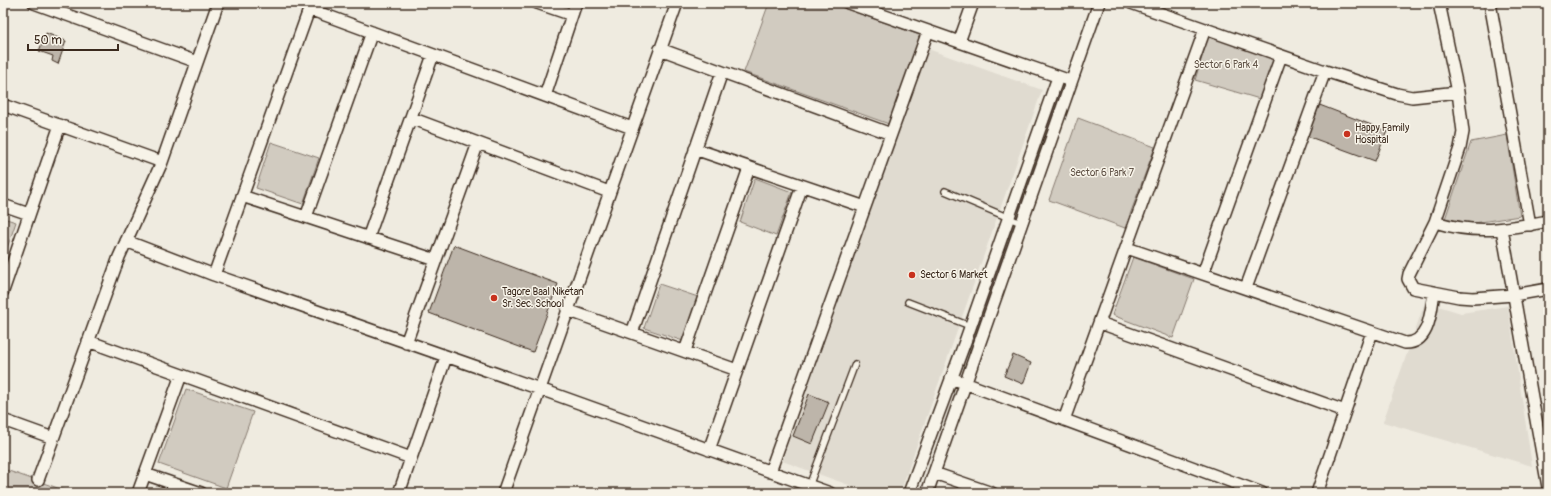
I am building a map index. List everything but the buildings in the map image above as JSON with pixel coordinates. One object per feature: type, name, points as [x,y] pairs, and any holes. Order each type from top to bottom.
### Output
[{"type":"street","points":[[34,3],[197,62]]},
{"type":"street","points":[[38,480],[126,241],[162,162],[218,3]]},
{"type":"street","points":[[537,3],[572,15]]},
{"type":"street","points":[[545,96],[576,3]]},
{"type":"street","points":[[503,493],[677,3]]},
{"type":"street","points":[[848,3],[1071,82]]},
{"type":"street","points":[[959,42],[973,3]]},
{"type":"street","points":[[927,493],[1099,3]]},
{"type":"street","points":[[1131,3],[1325,71],[1406,96],[1412,97],[1458,92]]},
{"type":"street","points":[[1439,3],[1458,92],[1463,132],[1460,148],[1435,222],[1409,274],[1408,279],[1414,288],[1466,298],[1514,295],[1548,289]]},
{"type":"street","points":[[1490,3],[1530,225]]},
{"type":"street","points":[[214,274],[310,6],[372,32],[632,128]]},
{"type":"street","points":[[1064,420],[1205,29]]},
{"type":"street","points":[[770,472],[928,31]]},
{"type":"street","points":[[306,217],[372,32]]},
{"type":"street","points":[[660,49],[891,134]]},
{"type":"street","points":[[368,238],[434,55]]},
{"type":"street","points":[[1203,274],[1281,56]]},
{"type":"street","points":[[1246,288],[1325,71]]},
{"type":"street","points":[[632,333],[722,72]]},
{"type":"street","points":[[909,493],[1058,77]]},
{"type":"street","points":[[3,105],[162,162]]},
{"type":"street","points":[[411,118],[609,192]]},
{"type":"street","points":[[3,291],[60,125]]},
{"type":"street","points":[[406,343],[478,143]]},
{"type":"street","points":[[695,149],[865,207]]},
{"type":"street","points":[[685,351],[749,168]]},
{"type":"street","points":[[710,450],[802,186]]},
{"type":"street","points":[[242,196],[436,260]]},
{"type":"street","points":[[3,205],[29,214]]},
{"type":"street","points":[[1435,222],[1449,226],[1482,230],[1502,229],[1548,221]]},
{"type":"street","points":[[1502,229],[1546,466],[1548,487]]},
{"type":"street","points":[[126,241],[406,343],[710,450],[811,489],[830,493]]},
{"type":"street","points":[[1126,248],[1405,342],[1412,343],[1419,340],[1428,324],[1434,292]]},
{"type":"street","points":[[567,310],[737,370]]},
{"type":"street","points":[[1100,323],[1345,411]]},
{"type":"street","points":[[1317,493],[1372,332]]},
{"type":"street","points":[[88,342],[411,458]]},
{"type":"street","points":[[399,493],[446,357]]},
{"type":"street","points":[[138,493],[181,375]]},
{"type":"street","points":[[951,378],[1262,493]]},
{"type":"street","points":[[3,420],[53,438]]},
{"type":"street","points":[[934,472],[992,493]]},
{"type":"street","points":[[145,474],[201,493]]},
{"type":"lane","points":[[945,191],[1022,223]]},
{"type":"lane","points":[[908,302],[970,326]]},
{"type":"lane","points":[[811,489],[855,364]]},
{"type":"shaded area","name":"Sector 6 Market","points":[[928,49],[1042,90],[900,493],[871,493],[782,461]]},
{"type":"shaded area","points":[[1425,302],[1461,313],[1508,306],[1532,466],[1383,422]]},
{"type":"green space","points":[[769,3],[829,3],[920,35],[889,124],[744,72]]},
{"type":"green space","name":"Sector 6 Park 4","points":[[1209,34],[1277,58],[1263,100],[1195,80]]},
{"type":"green space","name":"Sector 6 Park 7","points":[[1078,118],[1155,147],[1125,228],[1049,200]]},
{"type":"green space","points":[[1507,135],[1520,216],[1474,223],[1445,219],[1471,142]]},
{"type":"green space","points":[[271,142],[319,158],[303,204],[256,188]]},
{"type":"green space","points":[[755,178],[792,192],[776,236],[740,222]]},
{"type":"green space","points":[[3,218],[16,222],[3,260]]},
{"type":"green space","points":[[1133,257],[1194,279],[1173,338],[1112,315]]},
{"type":"green space","points":[[659,284],[698,297],[683,341],[644,328]]},
{"type":"green space","points":[[186,389],[253,412],[226,488],[159,464]]},
{"type":"green space","points":[[3,469],[72,493],[3,493]]},
{"type":"place","name":"Happy Family Hospital","points":[[1347,134]]},
{"type":"place","name":"Sector 6 Market","points":[[912,275]]},
{"type":"place","name":"Tagore Baal Niketan Sr. Sec. School","points":[[494,298]]}]
